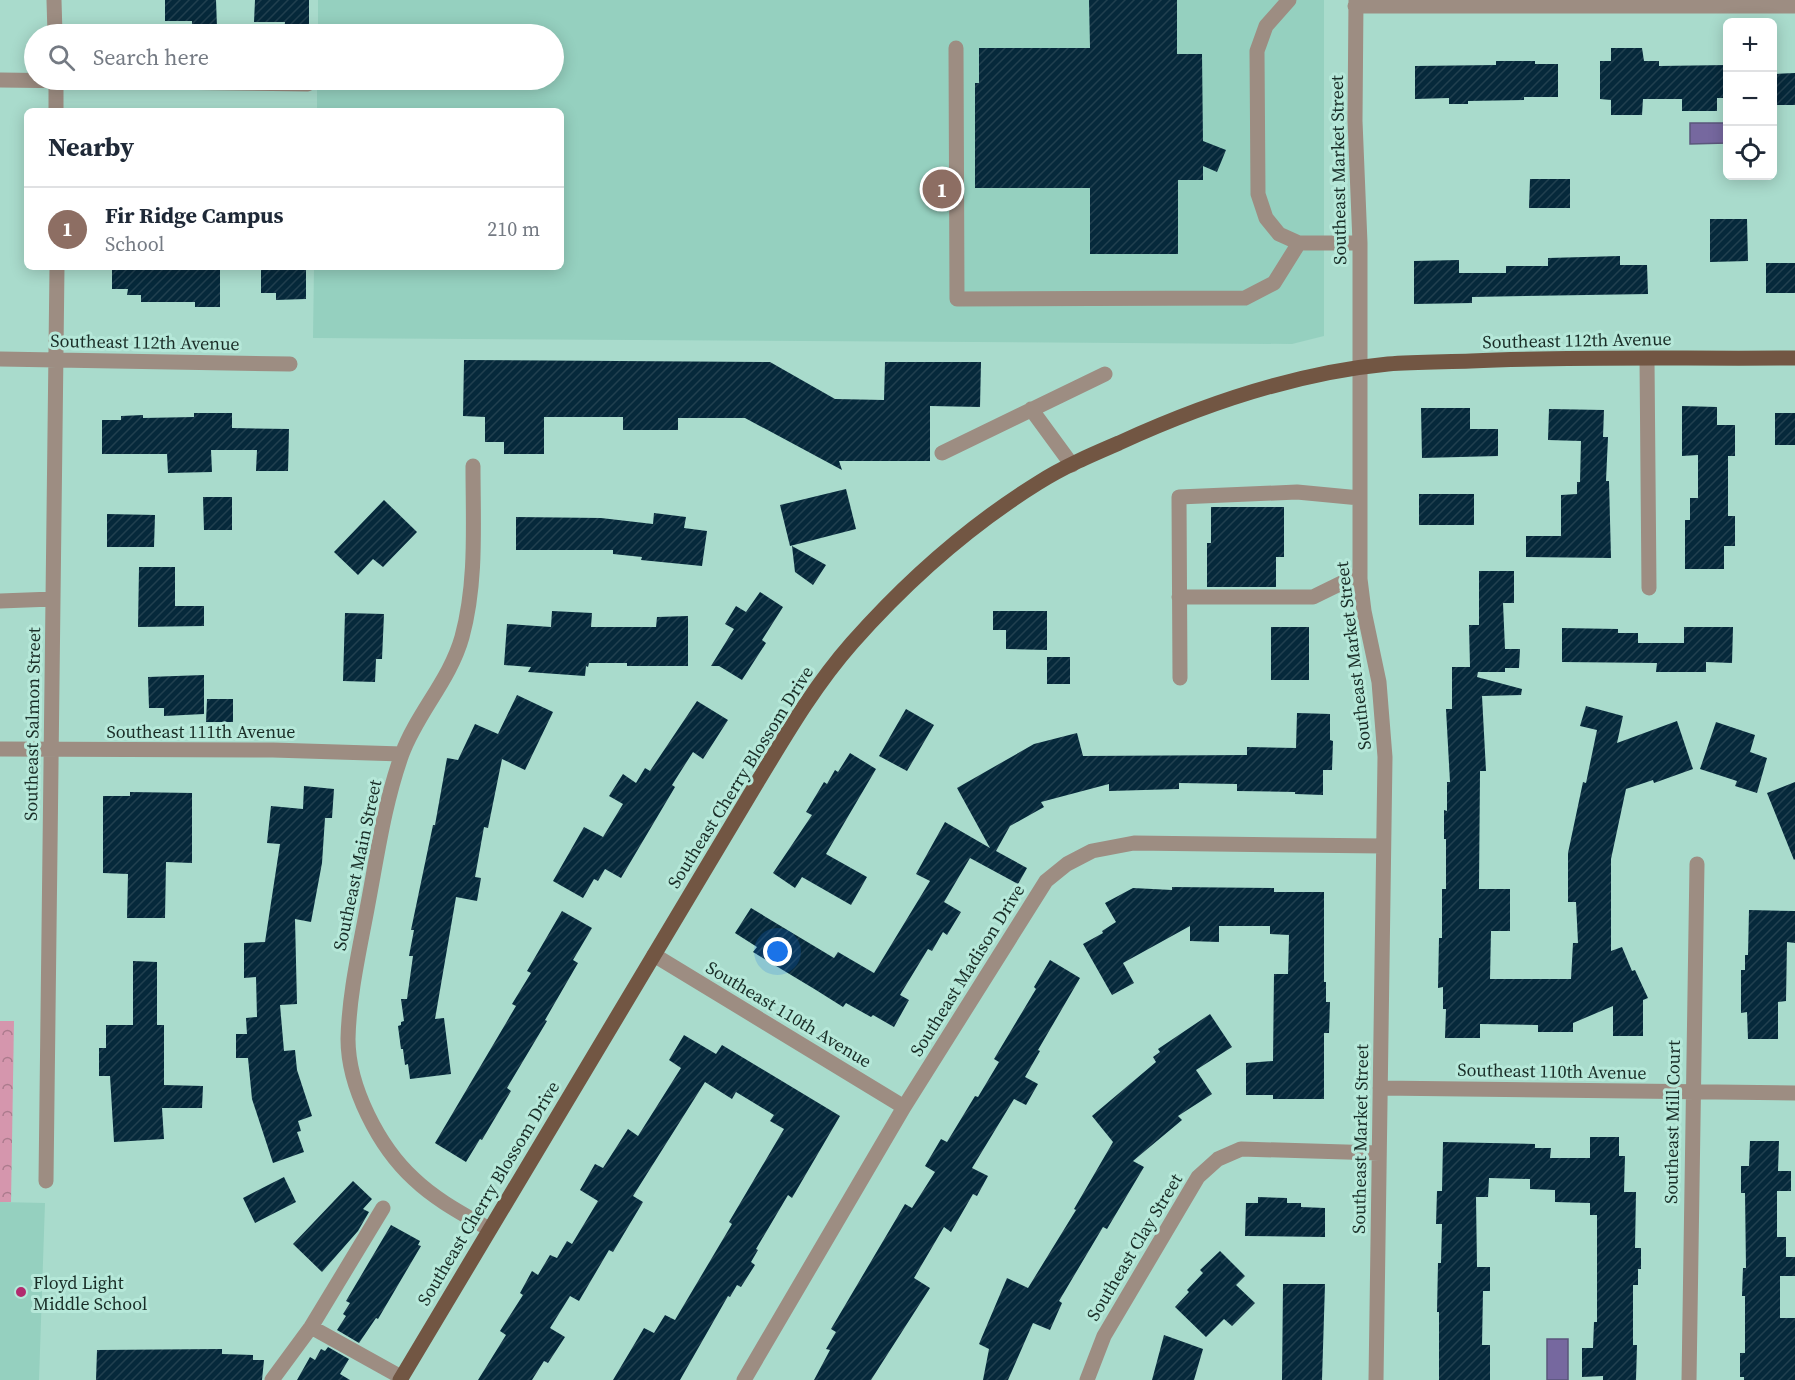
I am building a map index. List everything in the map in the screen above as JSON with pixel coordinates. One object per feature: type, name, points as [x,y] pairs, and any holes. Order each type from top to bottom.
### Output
[{"type":"main road","name":"Southeast 112th Avenue","points":[[1360,368],[1389,364],[1521,359],[1795,358]]},
{"type":"main road","name":"Southeast Cherry Blossom Drive","points":[[400,1378],[790,727],[813,692],[850,645],[899,594],[950,548],[1025,492],[1072,465],[1155,426],[1219,402],[1269,387],[1360,368]]},
{"type":"street","points":[[54,0],[55,24]]},
{"type":"street","points":[[1288,0],[1266,26],[1257,51],[1258,194],[1266,218],[1279,234],[1299,243],[1360,243]]},
{"type":"street","points":[[1355,3],[1795,6]]},
{"type":"street","name":"Southeast Market Street","points":[[1355,3],[1355,121],[1360,243],[1360,574],[1364,611],[1379,682],[1384,728],[1376,1380]]},
{"type":"street","points":[[956,48],[957,299],[1245,298],[1274,283],[1299,243]]},
{"type":"street","points":[[0,80],[24,80]]},
{"type":"street","points":[[56,90],[56,108]]},
{"type":"street","name":"Southeast Salmon Street","points":[[46,1181],[57,270]]},
{"type":"street","name":"Southeast 112th Avenue","points":[[0,359],[290,364]]},
{"type":"street","points":[[1647,359],[1649,588]]},
{"type":"street","points":[[942,453],[1105,374]]},
{"type":"street","points":[[1031,409],[1072,465]]},
{"type":"street","name":"Southeast Main Street","points":[[473,466],[472,587],[461,639],[443,679],[419,718],[402,754],[384,817],[352,987],[348,1041],[352,1074],[369,1117],[389,1151],[413,1179],[436,1197],[489,1229]]},
{"type":"street","points":[[1180,678],[1179,497],[1297,492],[1360,498]]},
{"type":"street","points":[[1179,597],[1313,597],[1360,574]]},
{"type":"street","points":[[0,601],[53,599]]},
{"type":"street","name":"Southeast 111th Avenue","points":[[0,749],[273,750],[402,754]]},
{"type":"street","name":"Southeast Madison Drive","points":[[744,1380],[904,1107],[1046,881],[1067,864],[1092,851],[1134,843],[1383,846]]},
{"type":"street","name":"Southeast Mill Court","points":[[1689,1380],[1697,864]]},
{"type":"street","name":"Southeast 110th Avenue","points":[[654,955],[904,1107]]},
{"type":"street","name":"Southeast 110th Avenue","points":[[1380,1088],[1795,1094]]},
{"type":"street","name":"Southeast Clay Street","points":[[1087,1380],[1104,1336],[1198,1177],[1218,1159],[1241,1149],[1379,1153]]},
{"type":"street","points":[[272,1380],[311,1327],[383,1208]]},
{"type":"street","points":[[311,1327],[400,1378]]},
{"type":"shaded area","points":[[318,0],[1324,0],[1324,336],[1292,344],[313,338],[314,270],[564,270],[564,108],[317,108],[317,90],[564,90],[564,24],[318,24]]},
{"type":"shaded area","points":[[1690,123],[1723,123],[1723,143],[1690,144]]},
{"type":"shaded area","name":"Floyd Light Middle School","points":[[0,1202],[45,1203],[39,1380],[0,1380]]},
{"type":"shaded area","points":[[1547,1339],[1568,1339],[1568,1380],[1547,1380]]},
{"type":"green space","points":[[0,1021],[14,1021],[11,1202],[0,1202]]},
{"type":"building","points":[[165,0],[216,0],[217,24],[165,21]]},
{"type":"building","points":[[255,0],[309,0],[309,24],[254,22]]},
{"type":"building","points":[[1089,0],[1177,0],[1177,54],[1202,54],[1203,141],[1226,150],[1217,172],[1203,166],[1203,180],[1178,180],[1178,254],[1090,254],[1090,188],[975,188],[975,83],[979,83],[979,48],[1090,48]]},
{"type":"building","points":[[1611,48],[1642,48],[1644,61],[1659,61],[1659,66],[1723,65],[1723,98],[1717,98],[1717,111],[1682,111],[1682,99],[1643,99],[1642,115],[1611,115],[1611,100],[1600,99],[1600,61],[1611,61]]},
{"type":"building","points":[[1496,61],[1535,61],[1535,64],[1558,64],[1558,97],[1468,101],[1468,104],[1449,104],[1449,98],[1415,99],[1415,66],[1496,65]]},
{"type":"building","points":[[1795,73],[1795,105],[1777,105],[1777,74]]},
{"type":"building","points":[[1530,179],[1570,179],[1570,208],[1529,208]]},
{"type":"building","points":[[1710,219],[1747,219],[1748,261],[1710,262]]},
{"type":"building","points":[[1620,256],[1620,265],[1647,265],[1648,294],[1472,297],[1472,303],[1414,304],[1414,261],[1459,260],[1459,273],[1506,273],[1506,266],[1548,266],[1548,258]]},
{"type":"building","points":[[1766,263],[1795,263],[1795,293],[1766,293]]},
{"type":"building","points":[[112,270],[220,270],[220,307],[195,307],[195,302],[141,302],[141,295],[127,295],[128,289],[112,289]]},
{"type":"building","points":[[261,270],[306,270],[306,299],[276,300],[276,293],[261,293]]},
{"type":"building","points":[[464,360],[770,362],[835,399],[884,400],[885,362],[981,362],[980,407],[930,406],[930,461],[839,461],[842,470],[745,418],[678,418],[678,430],[623,430],[623,417],[544,417],[544,454],[504,454],[504,442],[485,442],[485,417],[463,416]]},
{"type":"building","points":[[1682,406],[1717,407],[1717,425],[1735,425],[1735,456],[1728,456],[1728,516],[1735,516],[1735,546],[1724,546],[1724,569],[1685,569],[1685,520],[1690,520],[1690,498],[1698,498],[1698,455],[1682,456]]},
{"type":"building","points":[[1421,408],[1470,408],[1470,429],[1498,429],[1498,456],[1422,458]]},
{"type":"building","points":[[1549,409],[1604,410],[1603,437],[1608,437],[1606,481],[1609,481],[1611,558],[1526,557],[1526,536],[1561,536],[1561,495],[1577,494],[1577,482],[1580,482],[1581,441],[1548,440]]},
{"type":"building","points":[[194,413],[232,413],[232,428],[289,429],[288,471],[256,471],[257,450],[211,450],[212,472],[168,473],[167,454],[102,454],[102,420],[121,420],[121,416],[143,415],[143,418],[194,417]]},
{"type":"building","points":[[1775,413],[1795,413],[1795,445],[1775,445]]},
{"type":"building","points":[[846,489],[856,529],[790,546],[780,505]]},
{"type":"building","points":[[1419,494],[1474,494],[1474,525],[1419,525]]},
{"type":"building","points":[[203,497],[232,497],[232,530],[204,530]]},
{"type":"building","points":[[384,500],[417,532],[383,567],[373,559],[358,575],[334,552]]},
{"type":"building","points":[[1211,507],[1284,507],[1284,557],[1276,557],[1276,587],[1207,587],[1207,543],[1211,543]]},
{"type":"building","points":[[654,513],[686,517],[684,528],[707,531],[702,566],[641,560],[642,557],[613,554],[613,550],[516,550],[516,517],[601,518],[653,524]]},
{"type":"building","points":[[107,514],[155,515],[154,547],[107,547]]},
{"type":"building","points":[[792,546],[826,565],[813,585],[795,572]]},
{"type":"building","points":[[139,567],[175,567],[175,606],[204,606],[204,626],[138,627]]},
{"type":"building","points":[[1479,571],[1514,571],[1514,603],[1503,603],[1505,649],[1520,649],[1519,668],[1505,668],[1505,672],[1478,672],[1477,677],[1522,689],[1521,695],[1482,696],[1486,771],[1480,771],[1479,889],[1510,889],[1510,931],[1491,931],[1490,979],[1571,979],[1573,943],[1578,943],[1576,902],[1568,902],[1568,853],[1597,730],[1580,726],[1586,706],[1623,716],[1617,743],[1677,721],[1693,769],[1654,783],[1653,780],[1626,789],[1611,859],[1611,951],[1622,947],[1632,971],[1635,970],[1648,998],[1643,1000],[1643,1036],[1613,1036],[1613,1006],[1573,1023],[1573,1032],[1538,1032],[1538,1025],[1480,1024],[1480,1038],[1445,1038],[1446,1009],[1443,1009],[1443,987],[1438,988],[1439,938],[1442,938],[1442,889],[1446,889],[1444,810],[1447,811],[1447,782],[1450,782],[1446,709],[1452,709],[1452,667],[1470,667],[1469,625],[1479,625]]},
{"type":"building","points":[[760,592],[783,607],[762,640],[766,643],[742,680],[719,666],[711,666],[734,629],[725,624],[736,606],[746,612]]},
{"type":"building","points":[[552,611],[592,613],[591,627],[656,627],[657,617],[688,616],[688,666],[627,666],[627,663],[589,663],[588,667],[586,666],[585,676],[528,672],[531,667],[504,665],[507,624],[551,627]]},
{"type":"building","points":[[993,611],[1047,611],[1047,650],[1006,649],[1006,630],[993,630]]},
{"type":"building","points":[[345,613],[384,614],[382,659],[376,659],[375,682],[343,681]]},
{"type":"building","points":[[1271,627],[1309,627],[1309,680],[1271,680]]},
{"type":"building","points":[[1684,627],[1733,627],[1732,663],[1706,662],[1706,672],[1656,672],[1657,663],[1562,662],[1562,628],[1618,629],[1618,633],[1638,633],[1638,643],[1684,643]]},
{"type":"building","points":[[1047,657],[1070,657],[1070,684],[1047,684]]},
{"type":"building","points":[[204,675],[204,714],[164,716],[164,708],[149,708],[148,677]]},
{"type":"building","points":[[517,695],[553,712],[525,770],[502,759],[488,828],[484,827],[475,877],[481,878],[477,901],[456,897],[435,1019],[444,1018],[451,1074],[410,1079],[408,1064],[405,1065],[403,1049],[401,1049],[398,1026],[404,1021],[401,999],[407,999],[413,956],[409,956],[414,930],[411,930],[433,825],[435,825],[447,758],[458,760],[475,724],[498,734]]},
{"type":"building","points":[[207,699],[233,699],[233,722],[206,722]]},
{"type":"building","points":[[697,701],[728,720],[703,759],[693,752],[672,785],[675,787],[621,878],[605,869],[598,881],[594,879],[583,898],[553,881],[584,827],[603,837],[623,804],[609,796],[623,774],[636,783],[645,768],[650,771]]},
{"type":"building","points":[[906,709],[934,725],[907,771],[879,756]]},
{"type":"building","points":[[1297,713],[1330,714],[1330,740],[1333,741],[1332,770],[1323,770],[1323,795],[1237,791],[1237,784],[1179,783],[1179,789],[1109,791],[1109,784],[1041,802],[1044,807],[1010,826],[996,851],[1027,868],[1018,884],[970,858],[944,902],[961,912],[947,935],[943,932],[932,951],[928,949],[900,995],[909,1000],[894,1027],[846,1003],[843,1007],[753,952],[757,947],[735,933],[751,908],[834,958],[838,952],[874,973],[930,881],[916,874],[945,822],[990,848],[957,788],[1034,744],[1077,733],[1083,756],[1247,755],[1247,747],[1296,748]]},
{"type":"building","points":[[1716,722],[1755,735],[1750,752],[1767,758],[1757,793],[1735,786],[1737,781],[1700,769]]},
{"type":"building","points":[[850,753],[876,769],[826,854],[867,877],[851,905],[802,877],[795,888],[773,873],[812,815],[806,812],[824,782],[827,784],[835,770],[838,772]]},
{"type":"building","points":[[1795,782],[1795,859],[1794,860],[1767,793]]},
{"type":"building","points":[[304,786],[334,789],[332,818],[325,818],[322,863],[311,922],[295,919],[297,1004],[280,1005],[284,1051],[295,1050],[297,1070],[312,1116],[298,1121],[301,1131],[297,1132],[304,1152],[273,1163],[252,1099],[248,1058],[236,1058],[236,1034],[247,1034],[246,1018],[257,1017],[256,977],[244,978],[244,943],[265,942],[280,844],[267,843],[271,806],[303,809]]},
{"type":"building","points":[[130,792],[192,793],[192,863],[166,862],[165,918],[127,918],[128,874],[103,873],[103,796],[130,796]]},
{"type":"building","points":[[1172,887],[1274,888],[1274,892],[1324,892],[1324,982],[1326,982],[1326,1002],[1330,1002],[1329,1033],[1324,1033],[1324,1099],[1273,1099],[1273,1095],[1246,1095],[1246,1063],[1273,1061],[1274,974],[1288,974],[1289,935],[1270,934],[1270,926],[1219,926],[1219,942],[1190,941],[1190,926],[1123,963],[1134,983],[1112,995],[1083,944],[1103,933],[1102,931],[1116,922],[1105,903],[1133,888],[1172,890]]},
{"type":"building","points":[[1749,910],[1795,911],[1795,943],[1787,942],[1786,1001],[1778,1002],[1778,1039],[1748,1039],[1747,1012],[1741,1013],[1741,970],[1745,970],[1745,955],[1748,955]]},
{"type":"building","points":[[562,911],[592,928],[573,960],[578,963],[507,1088],[511,1091],[466,1162],[435,1143],[516,1006],[512,1004],[531,973],[527,971]]},
{"type":"building","points":[[1050,960],[1080,978],[1025,1077],[1038,1084],[1026,1105],[1014,1099],[972,1168],[988,1176],[977,1196],[973,1194],[951,1232],[944,1227],[914,1278],[930,1288],[871,1380],[814,1380],[830,1350],[826,1349],[836,1332],[831,1329],[905,1204],[912,1208],[935,1172],[925,1166],[941,1139],[947,1142],[975,1096],[978,1097],[999,1062],[994,1059],[1036,989],[1034,987]]},
{"type":"building","points":[[133,961],[157,962],[157,1025],[164,1025],[164,1085],[203,1086],[202,1108],[162,1108],[164,1139],[114,1142],[110,1076],[99,1076],[99,1048],[106,1048],[106,1025],[133,1025]]},
{"type":"building","points":[[1210,1014],[1232,1047],[1196,1070],[1212,1094],[1178,1116],[1182,1120],[1133,1161],[1144,1167],[1107,1229],[1103,1227],[1059,1301],[1062,1303],[1050,1330],[1033,1323],[1008,1380],[983,1380],[989,1349],[979,1344],[1007,1278],[1028,1288],[1076,1210],[1074,1209],[1113,1142],[1092,1116],[1156,1062],[1153,1057],[1160,1052],[1158,1049]]},
{"type":"building","points":[[684,1035],[716,1054],[722,1045],[840,1116],[792,1198],[788,1195],[756,1249],[758,1250],[751,1262],[755,1265],[741,1287],[737,1285],[730,1297],[728,1296],[680,1380],[613,1380],[644,1328],[654,1333],[665,1315],[675,1320],[732,1224],[729,1222],[784,1129],[770,1121],[774,1115],[736,1092],[732,1099],[705,1082],[633,1196],[643,1202],[613,1252],[609,1250],[579,1301],[570,1296],[550,1328],[565,1337],[548,1363],[544,1361],[532,1380],[478,1380],[506,1335],[500,1331],[523,1295],[520,1293],[532,1271],[538,1275],[550,1255],[557,1258],[567,1241],[572,1244],[598,1201],[580,1190],[595,1164],[603,1168],[628,1129],[638,1136],[681,1068],[669,1060]]},
{"type":"building","points":[[1590,1137],[1619,1137],[1619,1156],[1625,1156],[1624,1192],[1636,1192],[1635,1248],[1641,1248],[1641,1269],[1638,1269],[1638,1285],[1633,1285],[1633,1345],[1637,1345],[1636,1380],[1603,1380],[1603,1376],[1582,1377],[1582,1348],[1593,1348],[1594,1322],[1597,1322],[1597,1215],[1590,1215],[1590,1203],[1555,1202],[1555,1190],[1530,1189],[1530,1179],[1489,1178],[1488,1197],[1476,1197],[1477,1267],[1490,1267],[1490,1291],[1483,1291],[1482,1345],[1490,1345],[1490,1380],[1439,1380],[1439,1312],[1437,1312],[1442,1224],[1436,1224],[1437,1191],[1442,1191],[1443,1142],[1535,1144],[1535,1148],[1551,1148],[1550,1158],[1590,1158]]},
{"type":"building","points":[[1750,1141],[1779,1141],[1778,1171],[1791,1171],[1791,1191],[1777,1191],[1777,1237],[1786,1237],[1786,1257],[1795,1257],[1795,1276],[1780,1276],[1780,1318],[1795,1318],[1795,1380],[1744,1380],[1744,1377],[1740,1377],[1740,1353],[1745,1353],[1745,1296],[1742,1296],[1743,1268],[1746,1268],[1745,1193],[1741,1193],[1741,1166],[1749,1166]]},
{"type":"building","points":[[284,1177],[296,1202],[255,1223],[243,1198]]},
{"type":"building","points":[[353,1181],[372,1199],[363,1209],[369,1212],[358,1231],[322,1272],[293,1244]]},
{"type":"building","points":[[1258,1197],[1287,1198],[1287,1203],[1301,1203],[1301,1207],[1325,1208],[1325,1237],[1245,1236],[1246,1203],[1258,1203]]},
{"type":"building","points":[[391,1225],[420,1241],[418,1245],[421,1246],[378,1319],[376,1318],[359,1343],[337,1330],[346,1316],[343,1314],[350,1303],[346,1301]]},
{"type":"building","points":[[1220,1251],[1245,1276],[1236,1285],[1255,1303],[1232,1326],[1224,1319],[1206,1337],[1175,1307],[1203,1273],[1200,1270]]},
{"type":"building","points":[[1283,1284],[1325,1284],[1322,1380],[1282,1380]]},
{"type":"building","points":[[1164,1335],[1203,1349],[1194,1380],[1152,1380]]},
{"type":"building","points":[[328,1347],[349,1359],[340,1374],[350,1380],[297,1380],[310,1357],[315,1360],[321,1349],[325,1351]]},
{"type":"building","points":[[222,1349],[222,1354],[253,1355],[253,1360],[264,1360],[262,1380],[96,1380],[97,1350]]},
{"type":"place","name":"Fir Ridge Campus","points":[[942,189]]},
{"type":"place","name":"Floyd Light Middle School","points":[[21,1292]]}]
